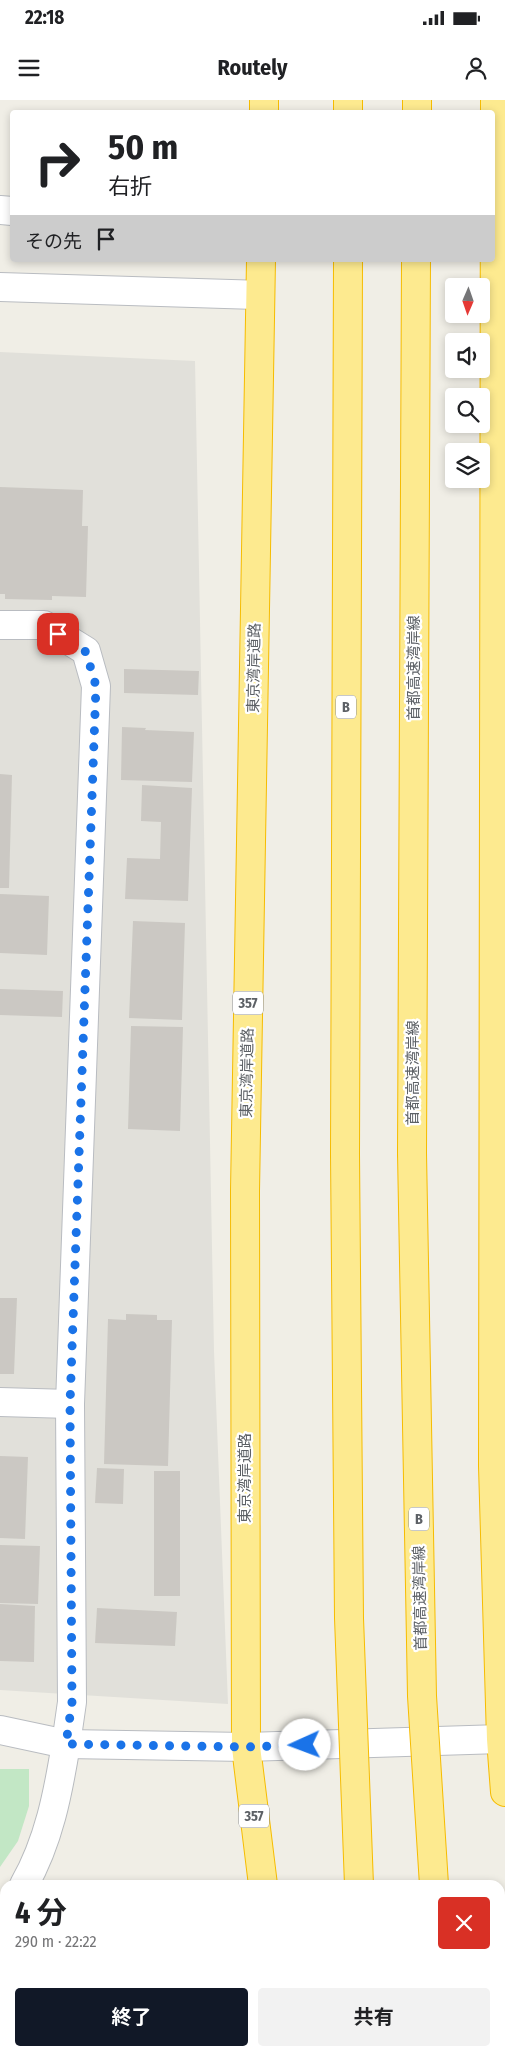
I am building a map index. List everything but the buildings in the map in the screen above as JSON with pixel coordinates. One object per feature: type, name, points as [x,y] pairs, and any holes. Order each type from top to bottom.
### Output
[{"type":"highway","name":"東京湾岸道路","points":[[261,262],[245,1191],[246,1747],[262,1880]]},
{"type":"highway","name":"B","points":[[348,262],[345,1154],[349,1618],[359,1880]]},
{"type":"highway","name":"首都高速湾岸線","points":[[416,262],[412,1153],[422,1696],[434,1880]]},
{"type":"highway","points":[[495,262],[494,1466],[501,1740],[505,1792]]},
{"type":"street","points":[[0,287],[260,296]]},
{"type":"street","points":[[0,625],[44,625],[78,646],[86,652],[96,686],[70,1404],[72,1702],[58,1794],[42,1851],[27,1880]]},
{"type":"street","points":[[0,1402],[70,1404]]},
{"type":"street","points":[[0,1730],[66,1744],[246,1747],[501,1740]]},
{"type":"shaded area","points":[[0,352],[195,361],[214,1351],[228,1704],[0,1690]]},
{"type":"green space","points":[[0,1769],[29,1769],[29,1806],[18,1841],[0,1867]]},
{"type":"route","points":[[58,634],[86,652],[96,686],[70,1404],[72,1702],[66,1744],[246,1747],[305,1745]]}]
